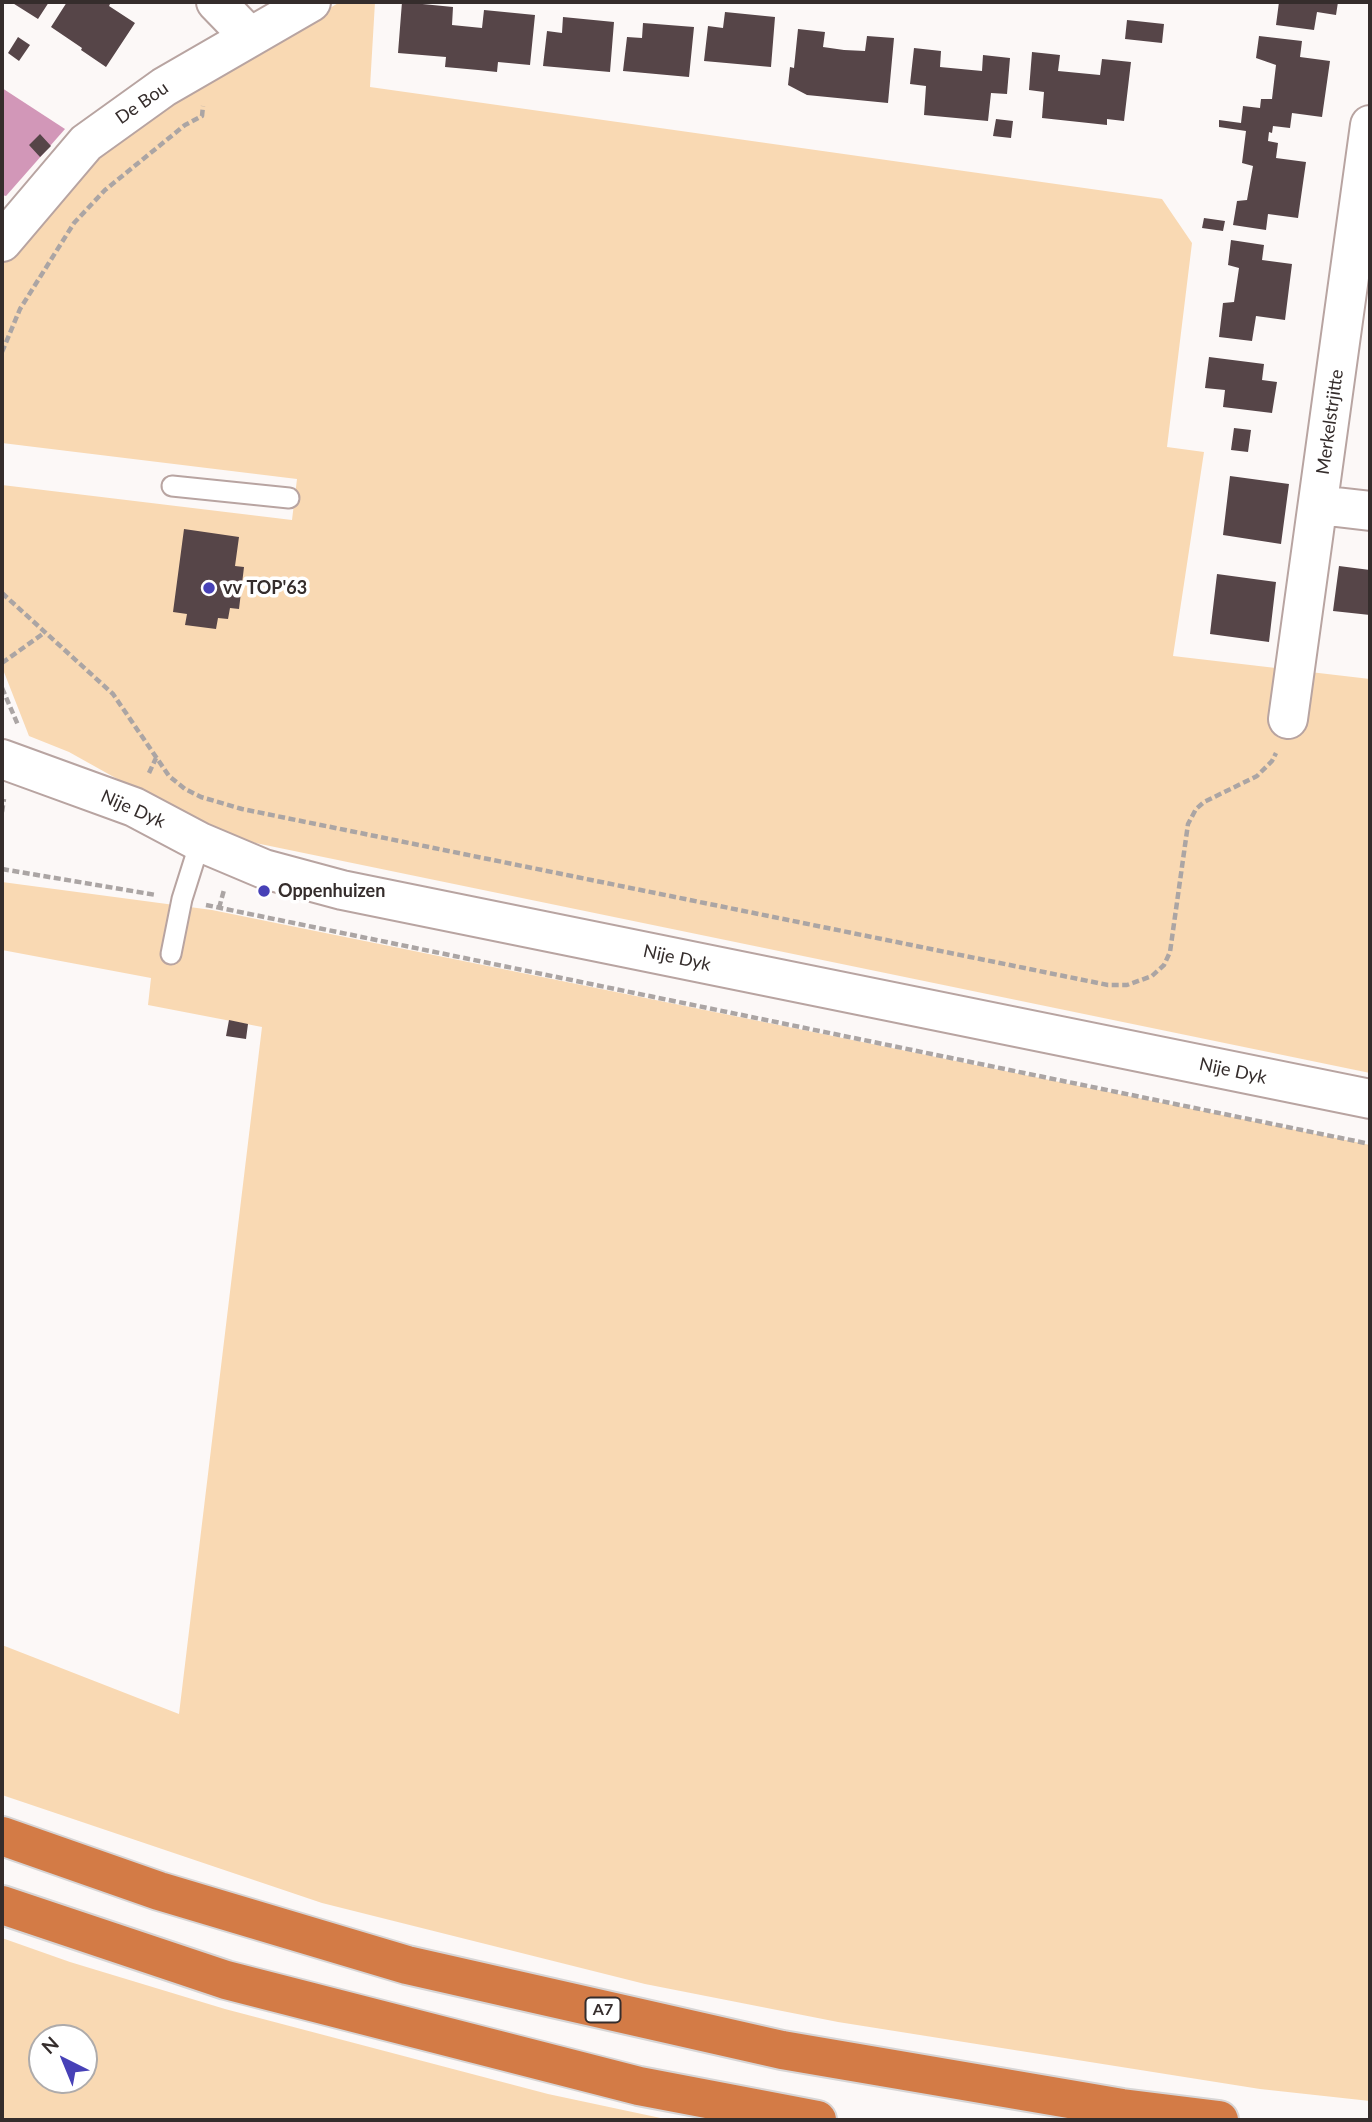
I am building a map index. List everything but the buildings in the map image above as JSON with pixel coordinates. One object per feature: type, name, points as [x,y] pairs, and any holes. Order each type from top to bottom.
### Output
[{"type":"highway","name":"A7","points":[[2,1836],[159,1891],[421,1969],[782,2050],[1122,2108],[1219,2120]]},
{"type":"highway","points":[[2,1905],[226,1980],[639,2086],[817,2120]]},
{"type":"street","points":[[216,2],[249,36]]},
{"type":"street","name":"De Bou","points":[[2,242],[86,143],[164,87],[311,2]]},
{"type":"street","name":"Merkelstrjitte","points":[[1288,719],[1370,125]]},
{"type":"street","points":[[1319,505],[1370,511]]},
{"type":"street","name":"Nije Dyk","points":[[2,759],[134,807],[200,842],[264,869],[342,890],[1370,1099]]},
{"type":"lane","points":[[172,486],[289,498]]},
{"type":"lane","points":[[171,954],[182,899],[200,842]]},
{"type":"path","points":[[2,352],[20,309],[74,223],[105,190],[185,125],[202,116],[205,63]]},
{"type":"path","points":[[2,593],[113,694],[169,776],[201,797],[242,809],[1108,985],[1127,985],[1152,976],[1164,965],[1170,952],[1188,824],[1196,808],[1257,776],[1272,761],[1284,736],[1288,719]]},
{"type":"path","points":[[2,663],[44,633]]},
{"type":"path","points":[[2,869],[182,899],[1370,1144]]},
{"type":"shaded area","points":[[340,2],[375,2],[370,87],[1162,199],[1192,243],[1167,447],[1204,452],[1173,656],[1370,679],[1370,1073],[236,839],[198,824],[69,752],[29,736],[2,667],[2,485],[292,520],[297,479],[2,443],[4,263],[35,220],[89,162],[187,93]]},
{"type":"shaded area","points":[[2,88],[65,129],[6,196],[2,195]]},
{"type":"shaded area","points":[[2,882],[212,910],[1370,1145],[1370,2101],[1260,2089],[838,2022],[645,1984],[322,1903],[2,1795],[2,1645],[179,1714],[262,1027],[148,1005],[151,978],[2,950]]},
{"type":"shaded area","points":[[2,1938],[70,1962],[225,2009],[548,2094],[670,2120],[2,2120]]},
{"type":"place","name":"vv TOP'63","points":[[209,588]]},
{"type":"place","name":"Oppenhuizen","points":[[264,891]]}]
